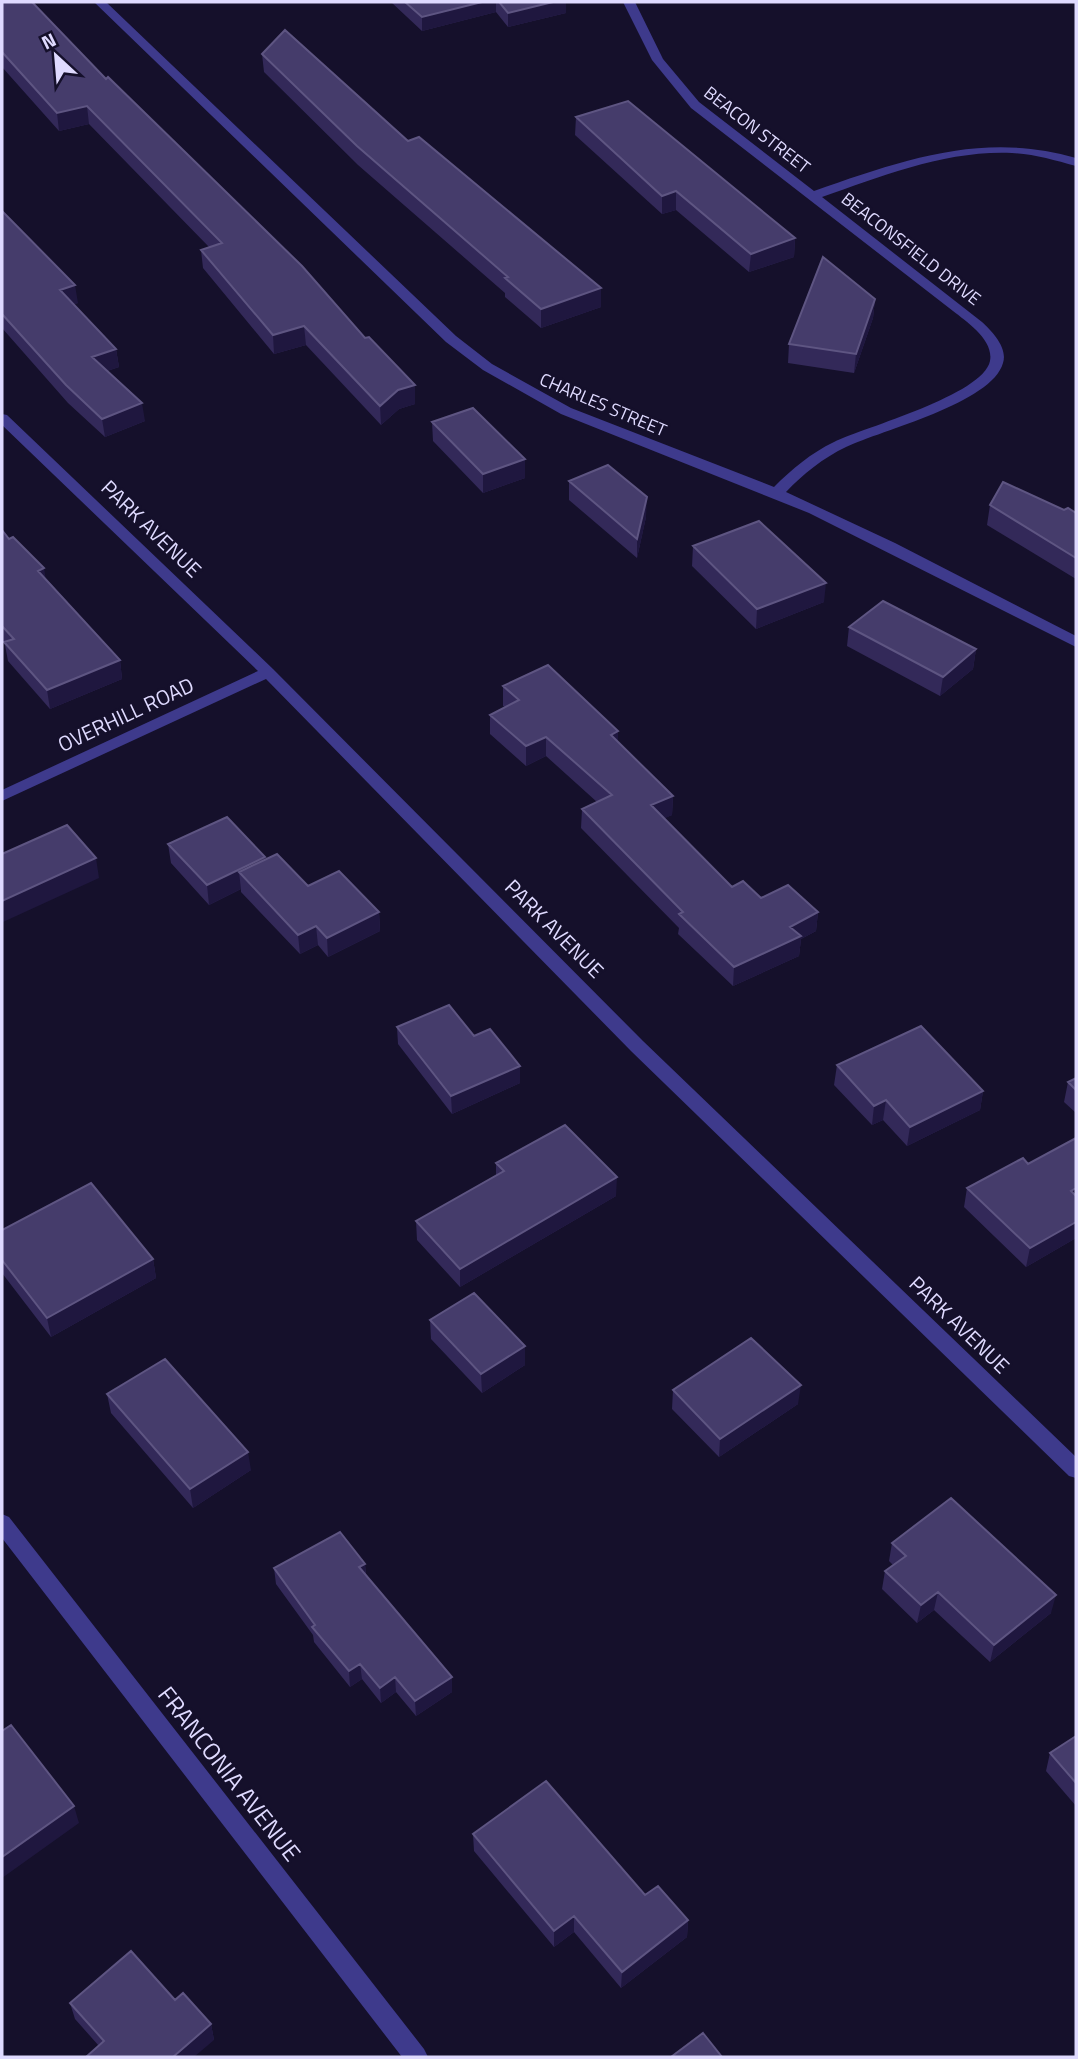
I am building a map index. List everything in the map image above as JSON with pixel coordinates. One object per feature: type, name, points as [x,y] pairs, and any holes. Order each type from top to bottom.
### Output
[{"type":"street","name":"CHARLES STREET","points":[[100,2],[476,360],[541,401],[577,418],[776,494],[1076,642]]},
{"type":"street","name":"BEACON STREET","points":[[629,2],[657,60],[673,82],[722,127],[812,196],[877,175],[978,150],[1039,152],[1076,162]]},
{"type":"street","name":"BEACONSFIELD DRIVE","points":[[776,494],[813,459],[841,444],[968,392],[987,378],[997,363],[995,346],[979,326],[812,196]]},
{"type":"street","name":"PARK AVENUE","points":[[2,418],[268,672],[637,1046],[1076,1470]]},
{"type":"street","name":"OVERHILL ROAD","points":[[2,796],[268,672]]},
{"type":"street","name":"FRANCONIA AVENUE","points":[[2,1523],[416,2057]]},
{"type":"building","points":[[2,2],[32,2],[106,79],[108,77],[302,266],[365,338],[369,337],[415,385],[398,390],[380,406],[304,326],[273,335],[201,250],[222,243],[87,106],[57,113],[2,52]]},
{"type":"building","points":[[405,2],[482,2],[422,17]]},
{"type":"building","points":[[499,2],[553,2],[508,13]]},
{"type":"building","points":[[285,30],[408,141],[419,137],[601,288],[541,309],[357,146],[262,54]]},
{"type":"building","points":[[628,101],[795,238],[751,254],[676,191],[662,196],[576,117]]},
{"type":"building","points":[[2,211],[75,285],[60,290],[116,349],[92,357],[142,403],[102,419],[66,385],[2,314]]},
{"type":"building","points":[[823,257],[875,299],[856,354],[789,344]]},
{"type":"building","points":[[473,408],[525,459],[483,474],[432,422]]},
{"type":"building","points":[[608,465],[647,497],[637,539],[569,481]]},
{"type":"building","points":[[1003,482],[1076,513],[1076,558],[990,505]]},
{"type":"building","points":[[759,521],[826,583],[757,609],[693,546]]},
{"type":"building","points":[[2,530],[9,539],[13,537],[44,568],[38,571],[120,660],[47,690],[4,642],[14,639],[2,626]]},
{"type":"building","points":[[883,601],[976,649],[943,677],[849,627]]},
{"type":"building","points":[[548,665],[618,731],[611,735],[673,796],[651,805],[732,887],[743,881],[761,898],[788,885],[818,912],[790,927],[801,936],[734,967],[679,914],[683,912],[582,809],[612,795],[546,737],[526,746],[490,715],[519,700],[503,686]]},
{"type":"building","points":[[227,817],[265,857],[207,885],[168,844]]},
{"type":"building","points":[[67,825],[96,858],[2,901],[2,854]]},
{"type":"building","points":[[277,854],[308,886],[339,871],[379,912],[327,938],[316,926],[298,935],[239,872]]},
{"type":"building","points":[[449,1005],[474,1036],[490,1029],[520,1066],[451,1096],[397,1027]]},
{"type":"building","points":[[921,1026],[983,1091],[910,1127],[886,1100],[874,1106],[837,1065]]},
{"type":"building","points":[[1076,1078],[1076,1090],[1068,1082]]},
{"type":"building","points":[[565,1125],[617,1177],[460,1269],[416,1221],[504,1171],[496,1163]]},
{"type":"building","points":[[1076,1138],[1076,1188],[1071,1191],[1076,1196],[1076,1222],[1030,1248],[967,1188],[1023,1158],[1028,1164]]},
{"type":"building","points":[[91,1183],[153,1259],[47,1318],[2,1260],[2,1230]]},
{"type":"building","points":[[474,1293],[525,1346],[481,1374],[430,1320]]},
{"type":"building","points":[[751,1338],[801,1385],[720,1439],[673,1390]]},
{"type":"building","points":[[165,1359],[248,1452],[190,1489],[107,1394]]},
{"type":"building","points":[[951,1498],[1056,1595],[994,1645],[938,1592],[921,1605],[885,1571],[906,1556],[892,1543]]},
{"type":"building","points":[[340,1532],[365,1564],[359,1567],[452,1677],[415,1701],[395,1677],[380,1688],[360,1664],[349,1671],[312,1627],[315,1625],[274,1568]]},
{"type":"building","points":[[11,1725],[74,1806],[2,1857],[2,1731]]},
{"type":"building","points":[[1076,1736],[1076,1783],[1050,1753]]},
{"type":"building","points":[[546,1781],[645,1895],[658,1886],[688,1920],[622,1972],[574,1916],[554,1931],[473,1834]]},
{"type":"building","points":[[131,1951],[175,2000],[183,1993],[211,2024],[173,2057],[86,2057],[104,2041],[70,2003]]},
{"type":"building","points":[[703,2033],[722,2057],[671,2057]]}]
